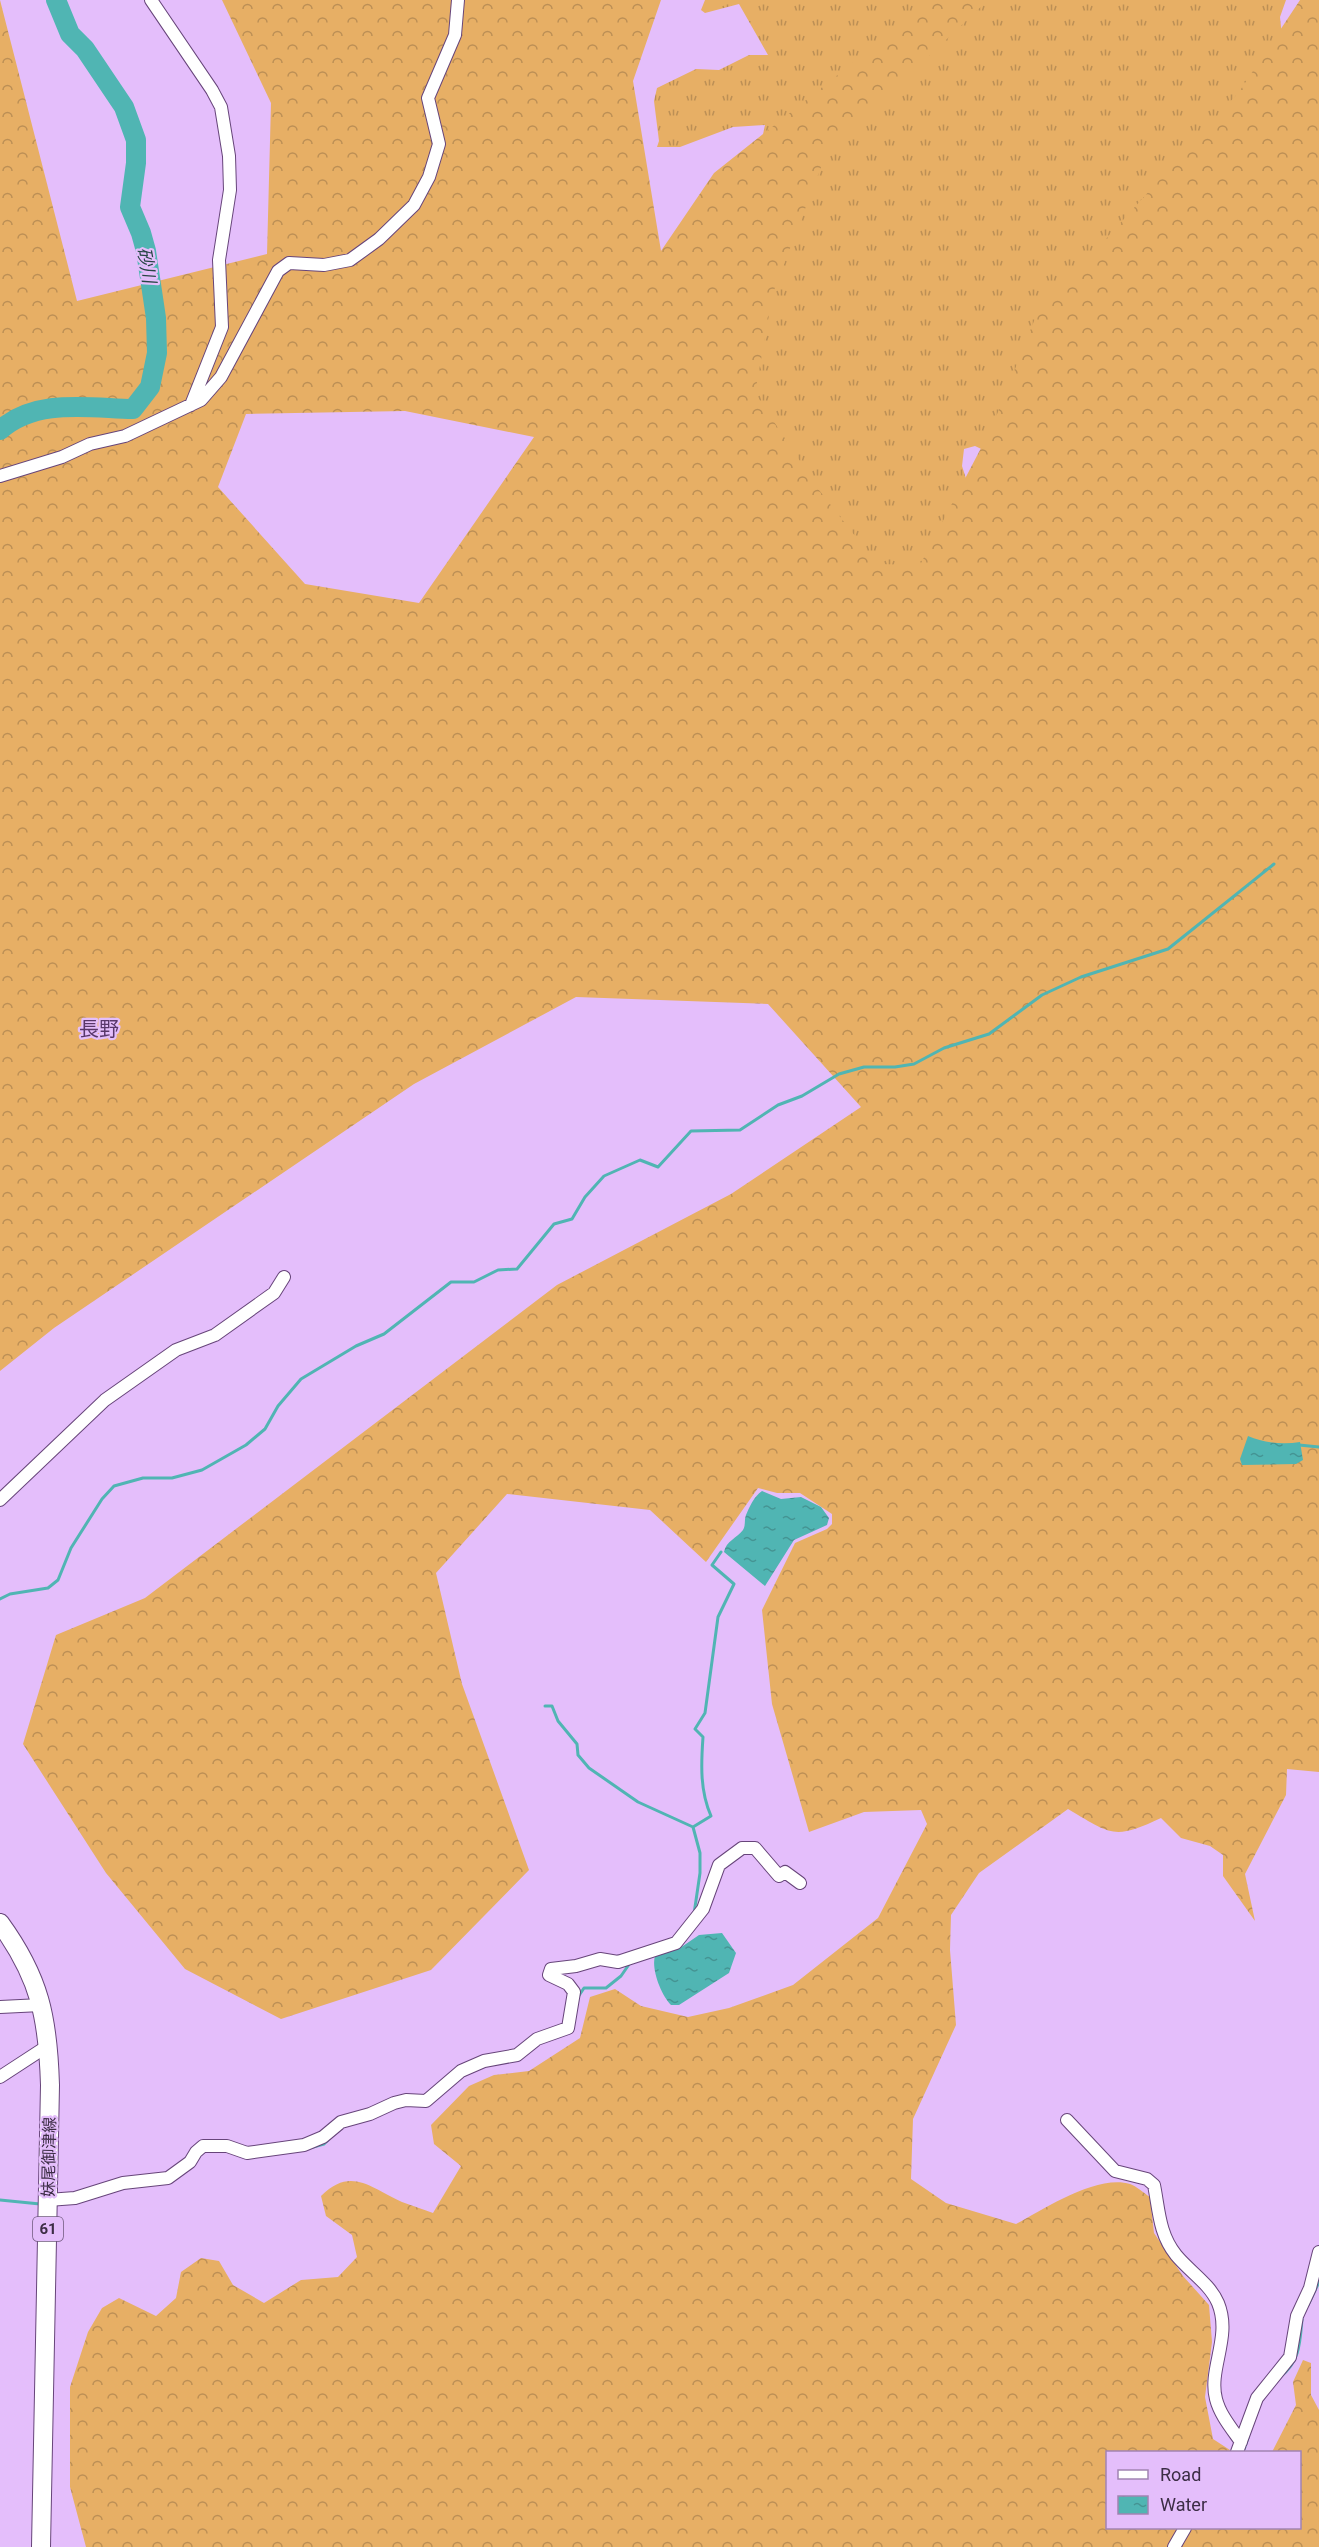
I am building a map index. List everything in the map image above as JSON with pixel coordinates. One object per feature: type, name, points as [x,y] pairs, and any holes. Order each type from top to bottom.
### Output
[{"type":"main road","name":"妹尾御津線","points":[[2,1927],[20,1951],[34,1977],[49,2045],[41,2547]]},
{"type":"street","points":[[151,0],[217,99],[226,128],[229,156],[230,190],[219,260],[222,327],[191,405]]},
{"type":"street","points":[[0,476],[62,457],[90,444],[125,436],[201,400],[221,377],[278,271],[289,263],[324,266],[350,260],[380,239],[414,205],[429,177],[439,144],[428,98],[455,35],[458,0]]},
{"type":"street","points":[[0,1500],[105,1400],[176,1350],[215,1335],[274,1293],[284,1277]]},
{"type":"street","points":[[48,2200],[75,2198],[123,2183],[168,2178],[190,2162],[203,2146],[227,2146],[247,2153],[304,2145],[323,2137],[341,2122],[406,2100],[426,2101],[461,2072],[484,2061],[517,2055],[537,2039],[568,2028],[574,1992],[568,1984],[549,1976],[551,1969],[576,1966],[600,1959],[618,1962],[658,1949],[681,1938],[704,1909],[719,1865],[742,1848],[755,1848],[780,1876],[785,1872],[801,1882]]},
{"type":"street","points":[[0,2007],[41,2005]]},
{"type":"street","points":[[0,2077],[49,2045]]},
{"type":"street","points":[[1067,2120],[1115,2171],[1147,2179],[1154,2186],[1159,2219],[1175,2255],[1212,2293],[1218,2304],[1223,2335],[1214,2386],[1216,2398],[1239,2447]]},
{"type":"street","points":[[1239,2447],[1257,2398],[1290,2357],[1297,2316],[1310,2288],[1319,2252]]},
{"type":"street","points":[[1174,2547],[1184,2529]]},
{"type":"green space","points":[[0,0],[77,301],[267,254],[271,103],[222,0],[661,0],[633,81],[661,251],[714,173],[932,0],[988,0],[826,154],[773,293],[755,393],[819,490],[877,564],[920,565],[992,427],[1036,316],[1239,92],[1300,0],[1319,0],[1319,1772],[1287,1769],[1286,1795],[1245,1874],[1255,1921],[1223,1876],[1223,1855],[1210,1846],[1181,1838],[1161,1818],[1133,1830],[1113,1832],[1068,1809],[979,1873],[951,1915],[950,1950],[956,2025],[913,2119],[911,2179],[946,2203],[1016,2224],[1071,2195],[1102,2184],[1117,2182],[1130,2184],[1150,2197],[1154,2233],[1183,2276],[1209,2305],[1212,2342],[1205,2397],[1213,2439],[1231,2451],[1106,2451],[1106,2529],[1301,2529],[1301,2451],[1273,2451],[1296,2405],[1293,2382],[1303,2360],[1311,2363],[1311,2395],[1319,2410],[1319,2547],[86,2547],[70,2487],[70,2387],[88,2332],[102,2308],[119,2298],[156,2316],[176,2298],[181,2272],[201,2258],[219,2261],[233,2285],[264,2303],[301,2280],[338,2277],[357,2257],[352,2235],[326,2216],[321,2196],[332,2187],[342,2182],[361,2182],[402,2202],[433,2213],[461,2166],[434,2144],[431,2125],[469,2086],[494,2075],[529,2071],[580,2038],[590,1997],[615,1989],[641,2006],[688,2017],[729,2008],[793,1985],[878,1918],[927,1824],[921,1810],[864,1812],[809,1832],[772,1704],[762,1610],[795,1543],[827,1529],[832,1524],[832,1514],[800,1493],[777,1493],[758,1488],[706,1562],[650,1510],[507,1494],[436,1573],[462,1684],[529,1870],[431,1970],[281,2019],[185,1969],[106,1873],[23,1744],[56,1635],[145,1598],[557,1285],[731,1194],[861,1107],[768,1004],[576,997],[414,1084],[54,1328],[0,1371]],"holes":[[[405,411],[534,437],[419,603],[305,584],[218,487],[246,414]]]},
{"type":"green space","points":[[705,0],[1286,0],[1280,17],[1282,37],[994,455],[975,446],[964,449],[962,466],[970,491],[918,611],[725,455],[757,162],[765,125],[733,127],[680,147],[657,147],[659,141],[654,101],[657,88],[696,69],[719,70],[749,55],[768,55],[739,4],[705,13],[701,10]]},
{"type":"water","points":[[1248,1436],[1274,1443],[1300,1442],[1303,1460],[1296,1464],[1242,1465],[1240,1459]]},
{"type":"water","points":[[762,1491],[781,1499],[801,1497],[821,1507],[829,1518],[827,1525],[794,1540],[765,1586],[724,1552],[729,1542],[743,1530],[750,1506]]},
{"type":"water","points":[[722,1933],[736,1953],[729,1973],[679,2005],[671,2005],[658,1982],[654,1968],[655,1956],[680,1948],[699,1935]]},
{"type":"waterway","name":"砂川","points":[[0,430],[14,420],[46,409],[63,407],[133,409],[150,387],[157,353],[156,318],[146,251],[130,207],[136,163],[136,140],[124,107],[85,49],[70,34],[56,0]]},
{"type":"waterway","points":[[0,1599],[10,1594],[48,1588],[58,1580],[71,1548],[102,1499],[114,1486],[143,1478],[172,1478],[202,1470],[246,1445],[265,1429],[278,1406],[301,1379],[356,1346],[384,1334],[451,1282],[474,1282],[498,1270],[517,1269],[554,1224],[572,1219],[585,1197],[604,1176],[640,1160],[658,1167],[691,1131],[740,1130],[778,1105],[802,1096],[839,1074],[864,1067],[895,1067],[914,1064],[944,1048],[989,1034],[1042,995],[1081,977],[1168,949],[1274,864]]},
{"type":"waterway","points":[[1299,1445],[1319,1447]]},
{"type":"waterway","points":[[694,1914],[700,1873],[700,1853],[693,1827],[711,1816],[703,1787],[703,1737],[695,1729],[705,1713],[718,1617],[734,1584],[712,1565],[721,1552]]},
{"type":"waterway","points":[[545,1706],[552,1706],[558,1721],[577,1744],[578,1755],[589,1768],[638,1802],[693,1827]]},
{"type":"waterway","points":[[578,1997],[584,1988],[606,1988],[621,1976],[630,1963]]},
{"type":"waterway","points":[[313,2147],[324,2144],[328,2140]]},
{"type":"waterway","points":[[0,2200],[40,2204]]},
{"type":"waterway","points":[[1308,2305],[1319,2282]]},
{"type":"waterway","points":[[1280,2377],[1292,2365],[1298,2351],[1302,2319]]},
{"type":"waterway","points":[[1243,2451],[1248,2438]]},
{"type":"district","name":"長野","points":[[99,1029]]}]
